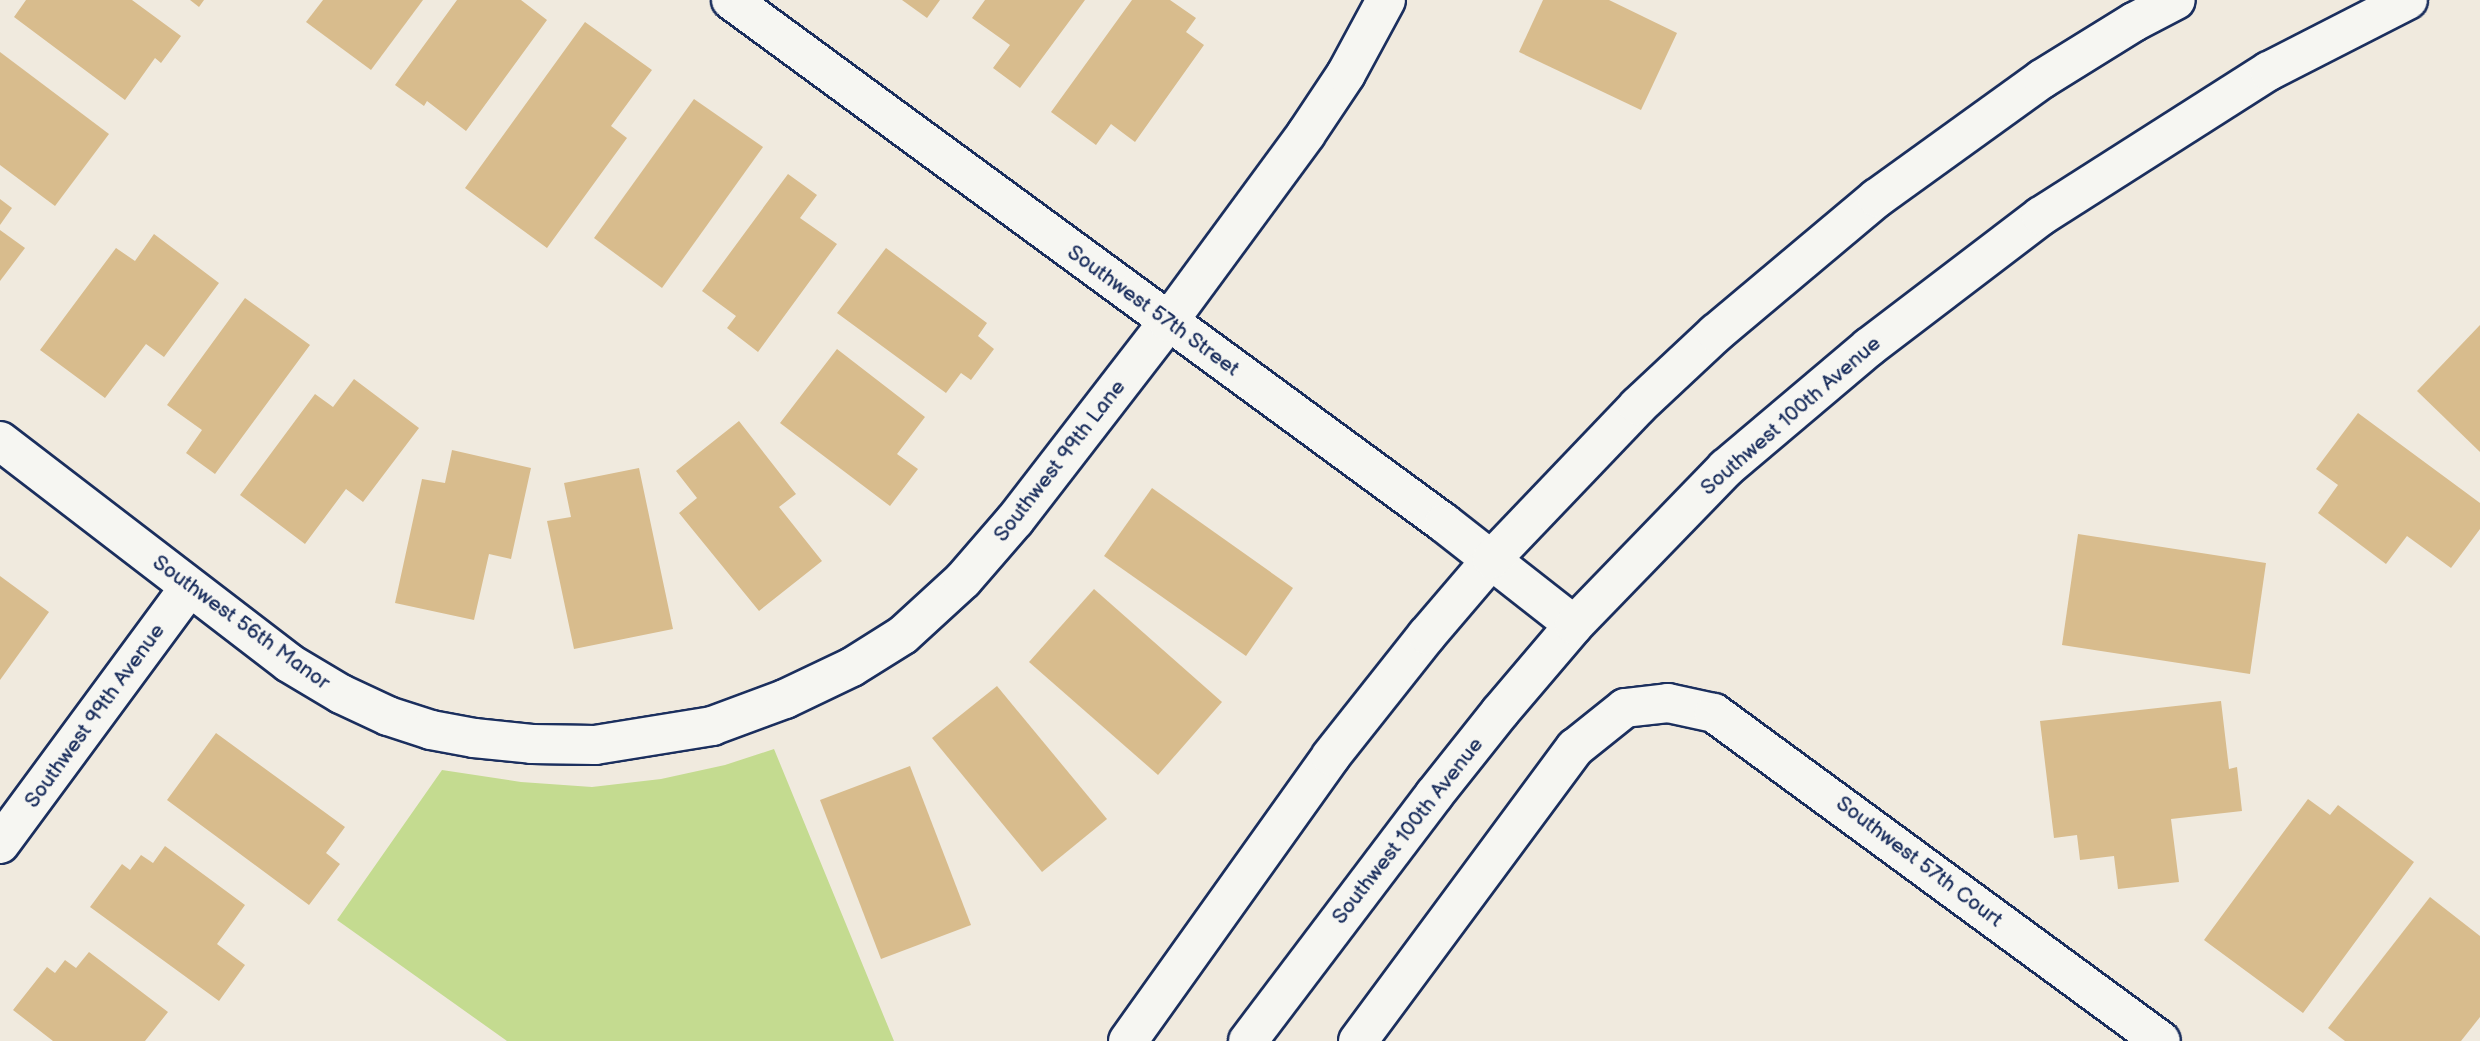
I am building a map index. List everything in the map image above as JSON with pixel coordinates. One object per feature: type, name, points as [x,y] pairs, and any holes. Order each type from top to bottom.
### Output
[{"type":"street","name":"Southwest 57th Street","points":[[731,0],[1492,559],[1574,625]]},
{"type":"street","name":"Southwest 99th Lane","points":[[595,745],[712,726],[785,699],[852,667],[903,635],[963,580],[1016,520],[1168,322],[1306,134],[1346,74],[1386,0]]},
{"type":"street","points":[[1128,1041],[1331,756],[1492,559],[1638,406],[1794,265],[1877,198],[2031,87],[2134,22],[2176,0]]},
{"type":"street","name":"Southwest 100th Avenue","points":[[1248,1041],[1434,795],[1574,625],[1726,468],[1869,347],[2041,216],[2269,71],[2408,0]]},
{"type":"street","name":"Southwest 56th Manor","points":[[0,442],[289,663],[341,694],[388,716],[431,730],[532,744],[595,745]]},
{"type":"street","name":"Southwest 99th Avenue","points":[[0,844],[189,588]]},
{"type":"street","name":"Southwest 57th Court","points":[[1358,1041],[1575,748],[1625,708],[1668,703],[1714,713],[2161,1041]]},
{"type":"green space","points":[[774,749],[894,1041],[507,1041],[337,920],[442,770],[521,782],[592,787],[661,779],[725,765]]},
{"type":"building","points":[[26,0],[132,0],[181,36],[161,63],[155,58],[125,100],[14,17]]},
{"type":"building","points":[[190,0],[204,0],[199,7]]},
{"type":"building","points":[[323,0],[423,0],[371,70],[306,22]]},
{"type":"building","points":[[457,0],[521,0],[547,20],[466,131],[427,101],[424,106],[395,85]]},
{"type":"building","points":[[902,0],[940,0],[927,18]]},
{"type":"building","points":[[985,0],[1085,0],[1020,88],[993,68],[1010,45],[972,18]]},
{"type":"building","points":[[1132,0],[1170,0],[1196,18],[1186,32],[1204,45],[1135,142],[1111,124],[1096,145],[1051,112]]},
{"type":"building","points":[[1543,0],[1609,0],[1677,33],[1641,110],[1519,52]]},
{"type":"building","points":[[585,22],[652,70],[611,126],[627,138],[547,248],[465,188]]},
{"type":"building","points":[[0,52],[109,134],[55,206],[0,165]]},
{"type":"building","points":[[694,99],[763,147],[662,288],[594,238]]},
{"type":"building","points":[[788,174],[817,195],[800,218],[837,244],[758,352],[727,328],[736,316],[702,291]]},
{"type":"building","points":[[0,199],[12,208],[0,225]]},
{"type":"building","points":[[0,230],[25,248],[0,281]]},
{"type":"building","points":[[154,234],[219,283],[164,357],[146,344],[105,398],[40,350],[116,248],[135,261]]},
{"type":"building","points":[[886,248],[987,323],[978,336],[994,349],[971,380],[961,373],[946,393],[837,313]]},
{"type":"building","points":[[245,298],[310,345],[215,474],[186,453],[202,430],[167,405]]},
{"type":"building","points":[[2480,325],[2480,452],[2417,391]]},
{"type":"building","points":[[837,349],[925,417],[897,454],[918,469],[890,506],[780,423]]},
{"type":"building","points":[[354,379],[419,428],[363,502],[346,489],[305,544],[240,495],[315,394],[333,407]]},
{"type":"building","points":[[2358,413],[2480,503],[2480,529],[2451,568],[2407,536],[2386,564],[2318,513],[2338,485],[2316,469]]},
{"type":"building","points":[[739,421],[796,494],[779,507],[822,561],[759,611],[679,513],[697,498],[676,471]]},
{"type":"building","points":[[452,450],[531,468],[511,559],[489,554],[474,620],[395,603],[422,479],[445,483]]},
{"type":"building","points":[[639,468],[673,629],[574,649],[547,521],[571,517],[564,483]]},
{"type":"building","points":[[1152,488],[1293,588],[1246,656],[1104,556]]},
{"type":"building","points":[[2078,534],[2266,563],[2250,674],[2062,645]]},
{"type":"building","points":[[0,576],[49,612],[0,680]]},
{"type":"building","points":[[1094,589],[1222,702],[1158,775],[1029,662]]},
{"type":"building","points":[[997,686],[1107,819],[1042,872],[932,738]]},
{"type":"building","points":[[2221,701],[2229,769],[2237,767],[2242,811],[2171,819],[2179,882],[2118,889],[2114,856],[2080,860],[2077,835],[2054,838],[2040,721]]},
{"type":"building","points":[[216,733],[345,827],[326,853],[340,864],[309,905],[167,800]]},
{"type":"building","points":[[910,766],[971,925],[881,959],[820,800]]},
{"type":"building","points":[[2308,799],[2330,815],[2338,805],[2414,862],[2303,1013],[2204,940]]},
{"type":"building","points":[[165,846],[245,905],[217,944],[245,965],[219,1001],[90,907],[122,864],[130,870],[141,855],[153,863]]},
{"type":"building","points":[[2430,897],[2480,936],[2480,1017],[2461,1041],[2345,1041],[2328,1028]]},
{"type":"building","points":[[89,952],[168,1012],[145,1041],[53,1041],[13,1010],[47,967],[55,973],[65,960],[76,968]]}]
